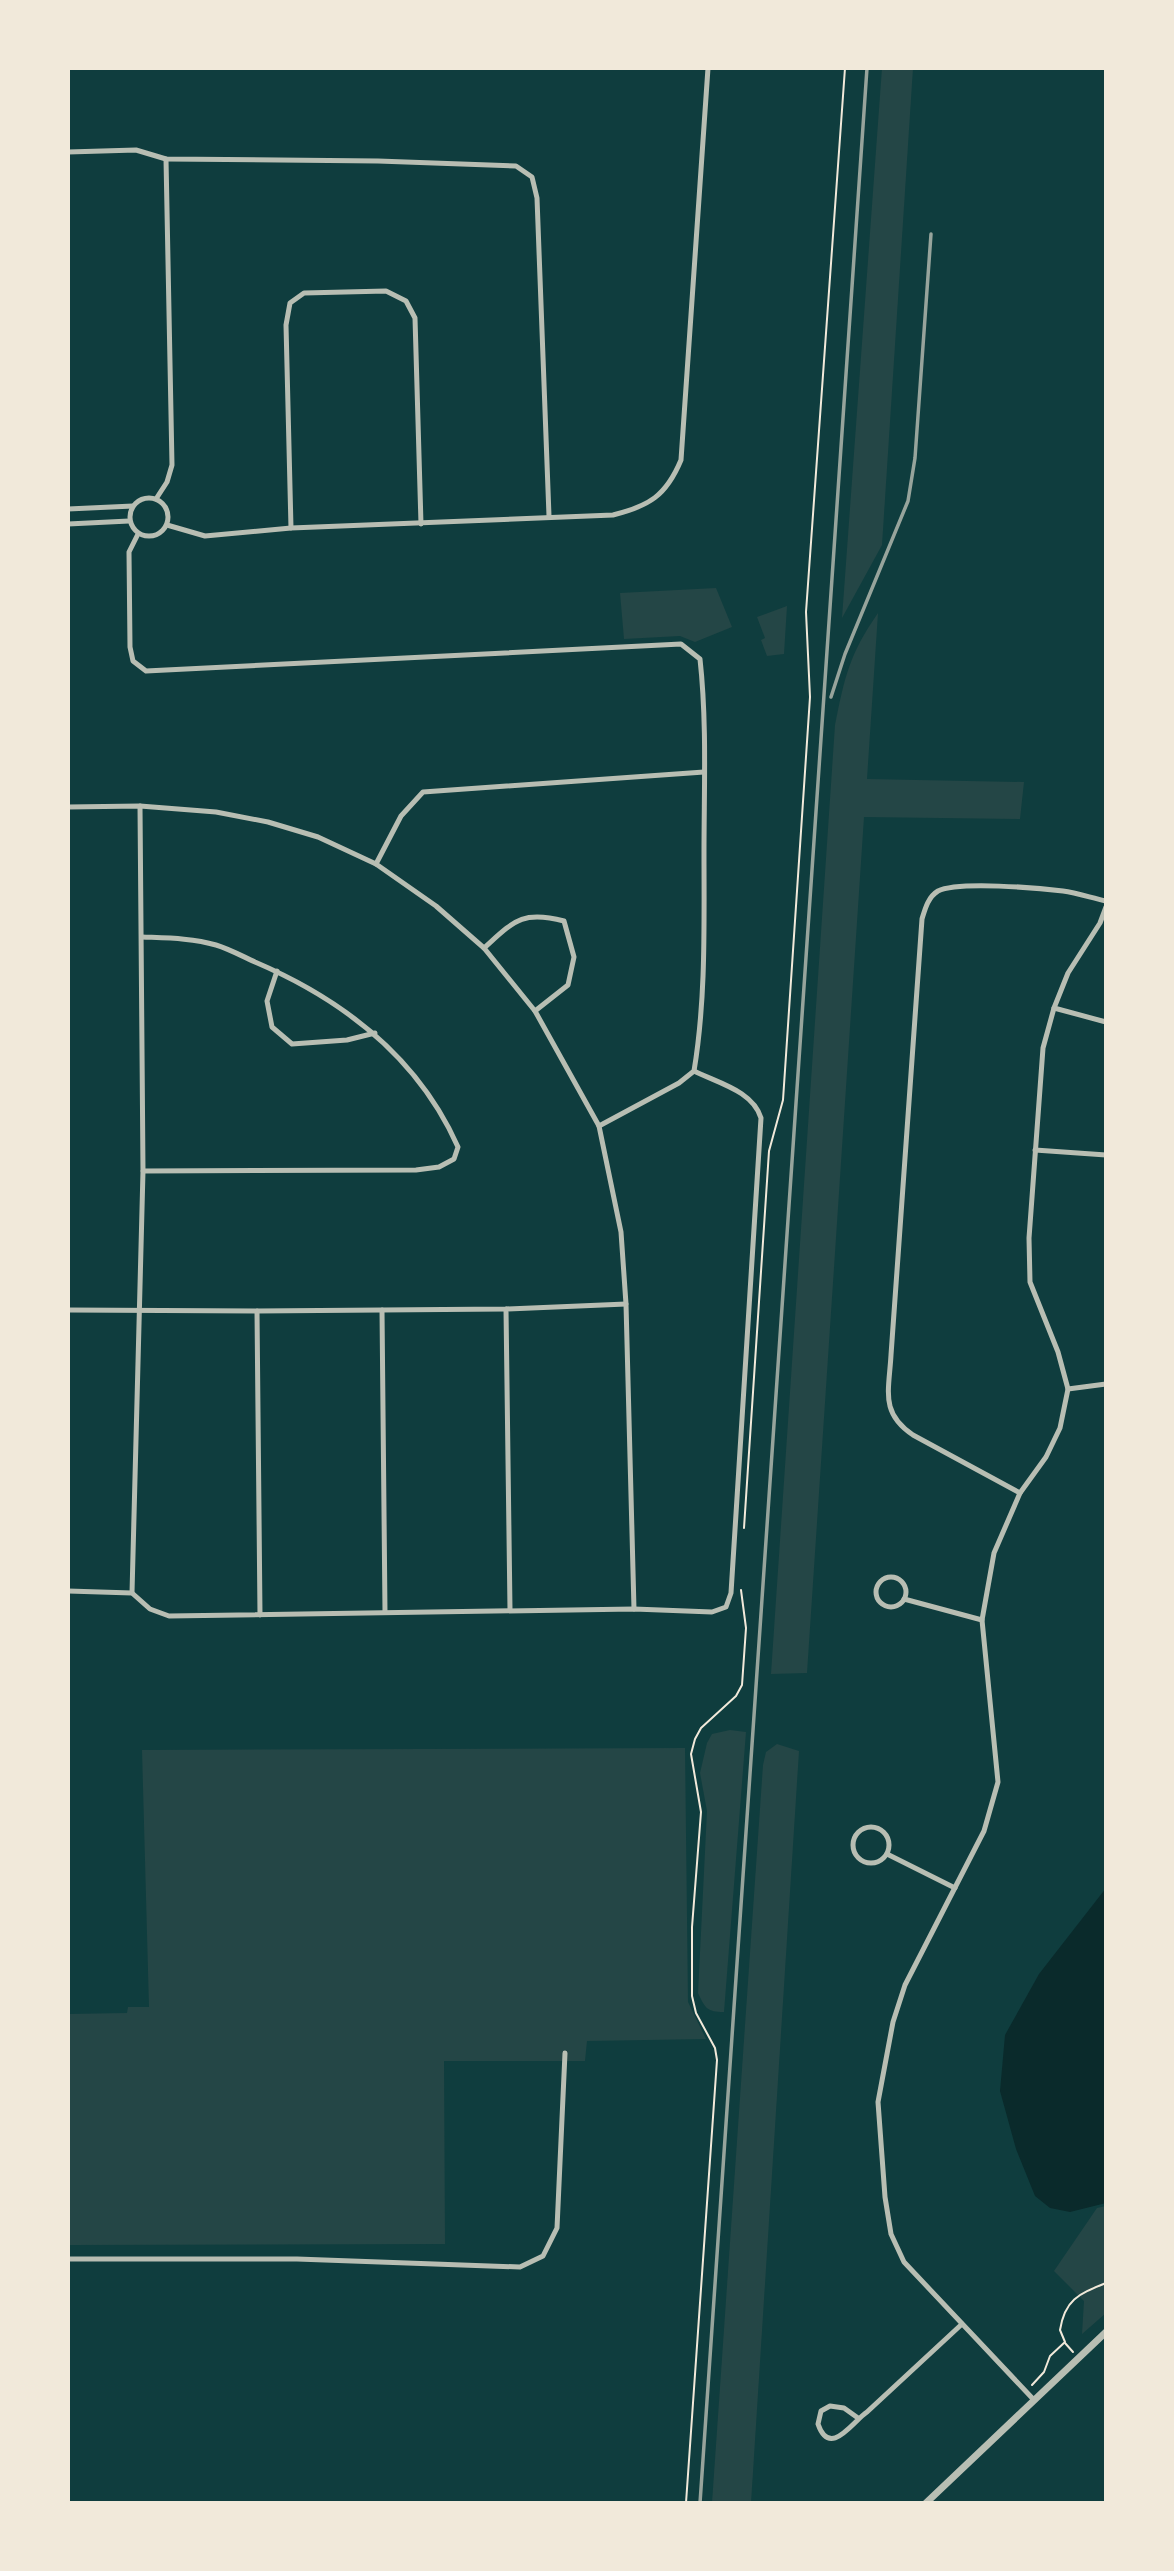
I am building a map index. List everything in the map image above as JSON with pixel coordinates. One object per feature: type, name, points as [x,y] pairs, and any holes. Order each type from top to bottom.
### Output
[{"type":"street","points":[[167,525],[205,536],[291,528],[613,515],[642,508],[670,481],[681,460],[708,68]]},
{"type":"street","points":[[68,152],[136,150],[166,159],[378,161],[516,166],[532,177],[537,198],[549,516]]},
{"type":"street","points":[[156,499],[167,482],[172,465],[166,159]]},
{"type":"street","points":[[291,528],[286,325],[290,303],[304,293],[386,291],[406,300],[415,318],[421,524]]},
{"type":"street","points":[[156,499],[167,510],[167,525],[156,536],[138,534],[129,521],[133,506],[139,500],[156,499]]},
{"type":"street","points":[[68,509],[133,506]]},
{"type":"street","points":[[68,524],[129,521]]},
{"type":"street","points":[[138,534],[130,552],[130,647],[133,661],[146,671],[681,643],[700,659],[704,772],[703,969],[700,1031],[694,1071],[680,1083],[599,1126]]},
{"type":"street","points":[[376,864],[401,816],[423,792],[704,772]]},
{"type":"street","points":[[132,1593],[143,1171],[140,806]]},
{"type":"street","points":[[68,807],[140,806],[216,812],[268,822],[318,837],[376,864],[436,906],[484,948],[535,1011],[599,1126],[621,1232],[626,1304],[634,1609]]},
{"type":"street","points":[[1020,1493],[913,1435],[898,1425],[891,1412],[891,1355],[922,919],[928,902],[937,892],[951,888],[973,886],[1064,891],[1106,904],[1100,923],[1068,973],[1042,1048],[1029,1238],[1030,1282],[1058,1352],[1068,1389],[1060,1427],[1051,1447],[1020,1493],[994,1553],[982,1620],[998,1782],[984,1831],[905,1985],[893,2022],[878,2102],[885,2197],[891,2234],[904,2262],[1034,2400]]},
{"type":"street","points":[[484,948],[514,921],[540,915],[564,921],[574,957],[568,985],[535,1011]]},
{"type":"street","points":[[142,937],[178,938],[215,945],[277,971],[322,995],[375,1033],[415,1075],[458,1147],[454,1159],[439,1167],[416,1170],[143,1171]]},
{"type":"street","points":[[277,971],[267,1001],[272,1027],[292,1044],[347,1040],[375,1033]]},
{"type":"street","points":[[1054,1008],[1106,1022]]},
{"type":"street","points":[[68,1591],[132,1593],[150,1609],[169,1616],[634,1609],[712,1612],[726,1606],[731,1593],[761,1118],[758,1107],[748,1098],[694,1071]]},
{"type":"street","points":[[1035,1150],[1106,1155]]},
{"type":"street","points":[[68,1310],[506,1309],[626,1304]]},
{"type":"street","points":[[506,1309],[510,1610]]},
{"type":"street","points":[[382,1310],[385,1612]]},
{"type":"street","points":[[257,1311],[260,1615]]},
{"type":"street","points":[[1068,1389],[1106,1384]]},
{"type":"street","points":[[885,1578],[899,1579],[905,1587],[905,1599],[896,1606],[885,1606],[877,1598],[877,1586],[885,1578]]},
{"type":"street","points":[[905,1599],[982,1620]]},
{"type":"street","points":[[866,1828],[878,1829],[889,1841],[887,1853],[877,1863],[865,1863],[854,1853],[854,1838],[866,1828]]},
{"type":"street","points":[[887,1853],[955,1888]]},
{"type":"street","points":[[68,2259],[297,2259],[520,2267],[543,2256],[557,2228],[565,2053]]},
{"type":"street","points":[[858,2417],[844,2408],[830,2406],[819,2414],[818,2428],[825,2436],[836,2438],[850,2430],[858,2417],[867,2412],[962,2324]]},
{"type":"street","points":[[926,2503],[1106,2332]]},
{"type":"path","points":[[770,1144],[781,1112],[785,1075],[810,697],[805,638],[806,612],[845,68]]},
{"type":"path","points":[[686,2503],[717,2060],[715,2048],[696,2013],[692,1996],[692,1927],[701,1812],[691,1754]]},
{"type":"path","points":[[1072,2350],[1060,2330],[1071,2302],[1084,2291],[1106,2283]]},
{"type":"path","points":[[1035,2382],[1044,2372],[1050,2356],[1065,2342]]},
{"type":"shaded area","points":[[882,68],[913,68],[882,545],[842,618]]},
{"type":"shaded area","points":[[716,588],[732,627],[695,642],[680,636],[624,639],[620,593]]},
{"type":"shaded area","points":[[787,606],[784,654],[767,656],[761,640],[765,638],[757,617]]},
{"type":"shaded area","points":[[878,613],[867,779],[1024,782],[1020,819],[864,817],[807,1673],[771,1674],[835,725],[849,666],[860,641]]},
{"type":"shaded area","points":[[730,1730],[746,1732],[724,2012],[707,2008],[698,1993],[707,1811],[700,1773],[707,1743],[712,1734]]},
{"type":"shaded area","points":[[777,1744],[799,1751],[751,2503],[712,2503],[763,1765],[766,1752]]},
{"type":"shaded area","points":[[685,1748],[688,2002],[706,2039],[587,2041],[585,2061],[444,2061],[445,2244],[68,2245],[68,2014],[127,2013],[128,2007],[149,2007],[142,1750]]},
{"type":"shaded area","points":[[1106,1888],[1106,2203],[1070,2212],[1050,2208],[1035,2196],[1016,2149],[1000,2091],[1005,2035],[1039,1974]]},
{"type":"shaded area","points":[[1106,2206],[1106,2313],[1082,2334],[1084,2301],[1054,2271],[1097,2208]]},
{"type":"railway","points":[[700,2503],[867,68]]},
{"type":"railway","points":[[831,697],[845,654],[908,501],[915,458],[931,234]]}]
